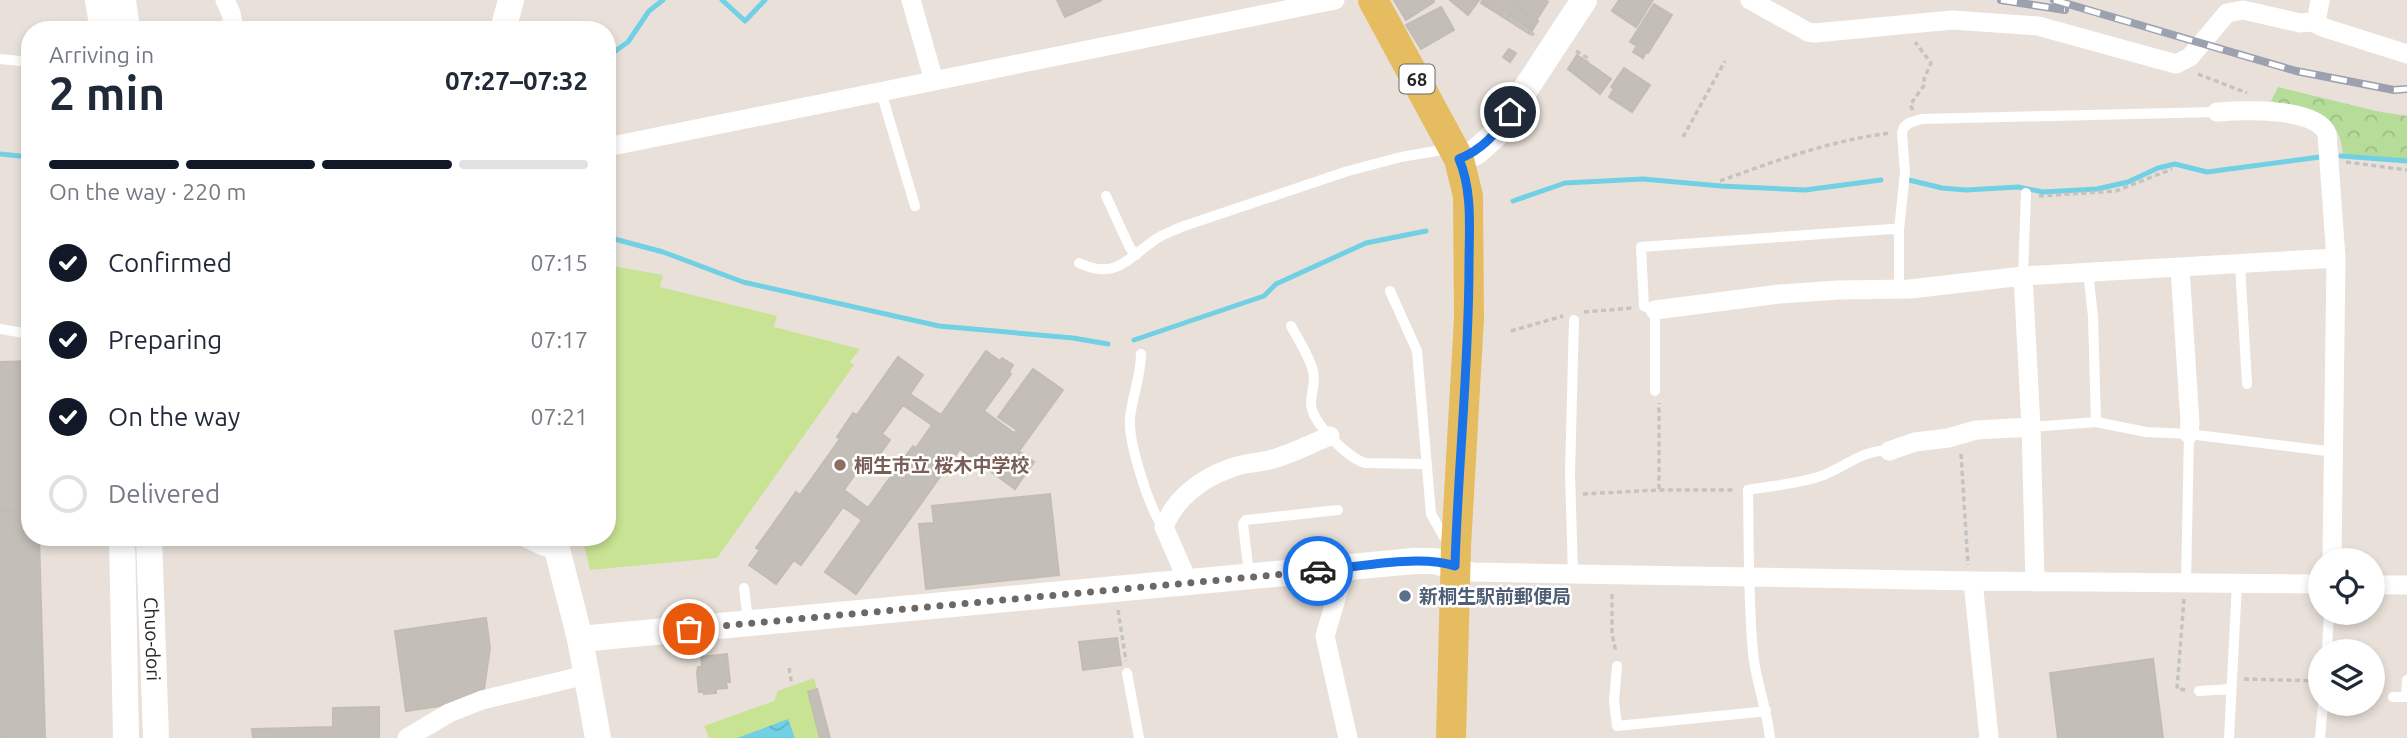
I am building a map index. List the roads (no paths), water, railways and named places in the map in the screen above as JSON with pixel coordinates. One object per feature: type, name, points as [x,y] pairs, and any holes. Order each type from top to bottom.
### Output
[{"type":"main road","name":"68","points":[[1373,0],[1456,153],[1464,172],[1468,195],[1469,318],[1455,556],[1451,738]]},
{"type":"street","points":[[98,0],[102,21]]},
{"type":"street","points":[[123,0],[126,21]]},
{"type":"street","points":[[505,21],[511,0]]},
{"type":"street","points":[[911,0],[934,81]]},
{"type":"street","points":[[616,145],[1335,0]]},
{"type":"street","points":[[1456,153],[1476,152],[1496,134],[1584,0]]},
{"type":"street","points":[[1750,0],[1808,32],[1965,20],[2038,26],[2176,64],[2190,57],[2222,17],[2233,11],[2243,10],[2300,23],[2313,22],[2407,54]]},
{"type":"street","points":[[2313,22],[2317,17],[2320,0]]},
{"type":"street","points":[[228,2],[232,21]]},
{"type":"street","points":[[2217,112],[2266,110],[2319,123],[2325,127],[2327,134],[2336,258],[2332,548]]},
{"type":"street","points":[[1655,310],[1791,293],[1899,289],[2023,276],[2336,258]]},
{"type":"street","points":[[2180,268],[2189,434]]},
{"type":"street","points":[[2023,276],[2031,426],[2035,582]]},
{"type":"street","points":[[1889,451],[1915,442],[1948,438],[1976,430],[2031,426]]},
{"type":"street","points":[[1189,584],[1164,527],[1168,517],[1187,492],[1232,467],[1269,460],[1330,436]]},
{"type":"street","name":"Chuo-dori","points":[[122,546],[126,738]]},
{"type":"street","name":"Chuo-dori","points":[[149,546],[156,738]]},
{"type":"street","points":[[556,546],[579,639],[598,738]]},
{"type":"street","points":[[579,639],[1434,561],[1455,556],[1472,572],[2308,584]]},
{"type":"street","points":[[1339,569],[1340,585],[1325,636],[1348,738]]},
{"type":"street","points":[[1970,578],[1989,738]]},
{"type":"street","points":[[2385,585],[2407,585]]},
{"type":"street","points":[[408,738],[449,713],[482,699],[586,675]]},
{"type":"lane","points":[[0,59],[21,61]]},
{"type":"lane","points":[[881,92],[915,206]]},
{"type":"lane","points":[[1899,289],[1899,230],[1905,172],[1902,133],[1909,123],[1921,119],[2217,112]]},
{"type":"lane","points":[[1079,263],[1093,270],[1113,269],[1161,236],[1181,227],[1325,178],[1401,157],[1456,153]]},
{"type":"lane","points":[[2023,276],[2026,195]]},
{"type":"lane","points":[[1106,196],[1130,248],[1136,255]]},
{"type":"lane","points":[[1655,391],[1655,310],[1644,306],[1641,247],[1899,230]]},
{"type":"lane","points":[[2240,264],[2247,384]]},
{"type":"lane","points":[[2088,272],[2093,316],[2096,422]]},
{"type":"lane","points":[[1390,291],[1417,351],[1431,514],[1455,556]]},
{"type":"lane","points":[[1573,574],[1570,495],[1574,320]]},
{"type":"lane","points":[[1291,327],[1314,374],[1312,412],[1330,436],[1356,461],[1425,464]]},
{"type":"lane","points":[[0,329],[21,332]]},
{"type":"lane","points":[[1141,354],[1130,421],[1134,446],[1152,509],[1164,527]]},
{"type":"lane","points":[[2031,426],[2096,422],[2146,432],[2189,434],[2334,452]]},
{"type":"lane","points":[[2186,583],[2189,434]]},
{"type":"lane","points":[[1770,738],[1753,654],[1748,490],[1816,478],[1857,458],[1883,450],[1889,451]]},
{"type":"lane","points":[[1250,578],[1243,524],[1246,520],[1338,510]]},
{"type":"lane","points":[[533,546],[543,551],[556,546]]},
{"type":"lane","points":[[2229,738],[2237,583]]},
{"type":"lane","points":[[744,588],[749,624]]},
{"type":"lane","points":[[1617,666],[1614,701],[1617,726],[1766,710]]},
{"type":"lane","points":[[1127,673],[1139,738]]},
{"type":"lane","points":[[2393,696],[2406,697],[2407,680]]},
{"type":"lane","points":[[2199,691],[2231,684]]},
{"type":"lane","points":[[2319,738],[2322,716]]},
{"type":"water","points":[[788,719],[795,738],[737,738]]},
{"type":"waterway","points":[[616,51],[628,42],[649,11],[663,0]]},
{"type":"waterway","points":[[722,0],[745,21],[765,0]]},
{"type":"waterway","points":[[0,154],[21,156]]},
{"type":"waterway","points":[[2341,156],[2407,161]]},
{"type":"waterway","points":[[1909,180],[1942,188],[1966,190],[2018,187],[2043,192],[2097,189],[2128,182],[2158,168],[2175,164],[2207,172],[2320,157]]},
{"type":"waterway","points":[[1513,201],[1565,183],[1643,179],[1805,190],[1881,180]]},
{"type":"waterway","points":[[1134,340],[1264,296],[1276,284],[1366,243],[1426,231]]},
{"type":"waterway","points":[[616,239],[663,252],[743,282],[939,326],[1073,338],[1108,344]]},
{"type":"railway","points":[[2001,0],[2065,10]]},
{"type":"railway","points":[[2054,0],[2296,71],[2394,90],[2407,89]]},
{"type":"place","name":"桐生市立 桜木中学校","points":[[840,465]]},
{"type":"place","name":"新桐生駅前郵便局","points":[[1405,596]]}]
